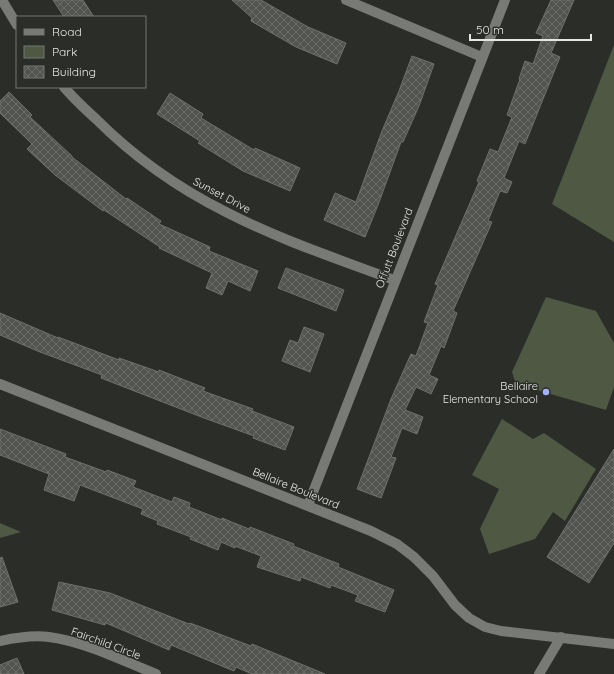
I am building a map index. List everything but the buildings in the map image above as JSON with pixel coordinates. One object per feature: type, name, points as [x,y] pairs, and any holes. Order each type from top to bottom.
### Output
[{"type":"street","points":[[2,0],[16,23]]},
{"type":"street","points":[[346,0],[482,57]]},
{"type":"street","name":"Offutt Boulevard","points":[[308,505],[394,280],[505,0]]},
{"type":"street","name":"Sunset Drive","points":[[65,88],[114,137],[152,167],[188,191],[226,212],[266,231],[394,280]]},
{"type":"street","name":"Bellaire Boulevard","points":[[0,384],[308,505],[371,531],[397,544],[414,557],[432,576],[454,605],[468,618],[485,627],[501,631],[614,644]]},
{"type":"street","name":"Fairchild Circle","points":[[0,641],[47,636],[73,641],[156,674]]},
{"type":"street","points":[[539,674],[561,637]]},
{"type":"green space","points":[[614,45],[614,242],[552,204]]},
{"type":"green space","points":[[546,297],[596,311],[614,343],[614,387],[606,410],[516,384],[512,372]]},
{"type":"green space","points":[[502,419],[533,439],[544,433],[596,469],[565,521],[553,512],[535,539],[489,554],[480,529],[499,489],[472,475]]},
{"type":"green space","points":[[0,523],[21,532],[0,538]]},
{"type":"place","name":"Bellaire Elementary School","points":[[546,392]]}]
